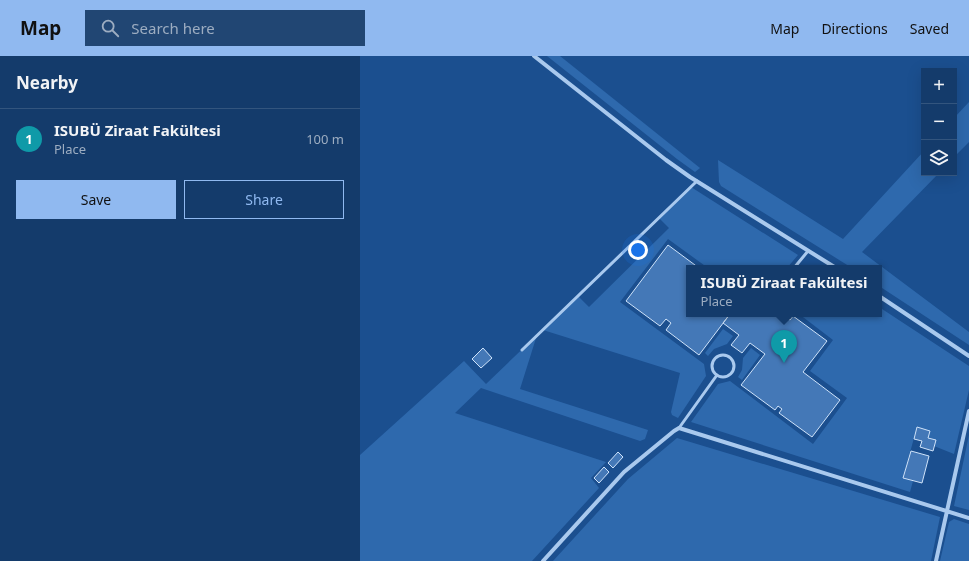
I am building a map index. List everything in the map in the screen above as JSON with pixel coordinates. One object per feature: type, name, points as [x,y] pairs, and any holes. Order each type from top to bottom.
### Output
[{"type":"street","points":[[534,56],[666,160],[831,265]]},
{"type":"street","points":[[882,298],[969,356]]},
{"type":"street","points":[[936,561],[969,411]]},
{"type":"street","points":[[543,561],[624,472],[679,428],[969,518]]},
{"type":"lane","points":[[522,350],[697,181]]},
{"type":"lane","points":[[796,265],[808,250]]},
{"type":"lane","points":[[724,355],[733,360],[734,368],[731,374],[724,377],[717,375],[714,373],[712,366],[714,360],[724,355]]},
{"type":"lane","points":[[679,428],[717,375]]},
{"type":"shaded area","points":[[547,56],[560,56],[700,168],[695,172],[677,159]]},
{"type":"shaded area","points":[[969,102],[969,142],[957,154],[957,140],[957,115]]},
{"type":"shaded area","points":[[921,154],[921,176],[936,176],[862,252],[879,265],[847,265],[721,186],[719,182],[718,160],[843,239]]},
{"type":"shaded area","points":[[691,187],[798,255],[790,265],[704,265],[668,239],[620,302],[704,364],[706,376],[678,418],[672,415],[671,412],[680,373],[543,330],[578,296],[589,307],[669,228],[659,218]]},
{"type":"shaded area","points":[[882,267],[969,332],[969,345],[882,288]]},
{"type":"shaded area","points":[[882,309],[969,366],[969,390],[954,454],[934,446],[928,438],[930,431],[917,427],[903,478],[913,481],[910,492],[691,422],[718,384],[730,381],[813,444],[847,398],[810,371],[833,340],[803,317],[882,317]]},
{"type":"shaded area","points":[[723,329],[733,336],[727,344],[714,349],[708,356],[705,353]]},
{"type":"shaded area","points":[[537,335],[520,389],[648,430],[645,439],[640,441],[481,388],[455,413],[606,462],[591,478],[599,488],[532,561],[360,561],[360,455],[464,361],[486,384]]},
{"type":"shaded area","points":[[751,348],[760,355],[742,380],[738,377],[742,370],[743,358]]},
{"type":"shaded area","points":[[969,435],[969,510],[954,506]]},
{"type":"shaded area","points":[[677,438],[940,517],[931,561],[553,561],[628,479]]},
{"type":"shaded area","points":[[954,519],[969,524],[969,561],[940,561],[949,522]]},
{"type":"building","points":[[668,245],[695,265],[686,265],[686,317],[728,317],[699,355],[666,330],[671,323],[666,319],[660,326],[626,301]]},
{"type":"building","points":[[728,317],[786,317],[790,320],[794,317],[827,341],[803,372],[840,400],[812,437],[779,413],[782,409],[778,406],[775,410],[741,385],[765,354],[750,343],[742,353],[731,345],[739,335],[723,323]]},
{"type":"building","points":[[483,348],[492,358],[481,368],[472,359]]},
{"type":"building","points":[[917,427],[930,431],[928,438],[936,440],[933,451],[920,447],[922,441],[914,439]]},
{"type":"building","points":[[911,451],[929,456],[922,483],[903,478]]},
{"type":"building","points":[[618,452],[623,457],[613,468],[608,463]]},
{"type":"building","points":[[604,467],[609,472],[599,483],[594,478]]},
{"type":"place","name":"ISUBÜ Ziraat Fakültesi","points":[[784,363]]}]
